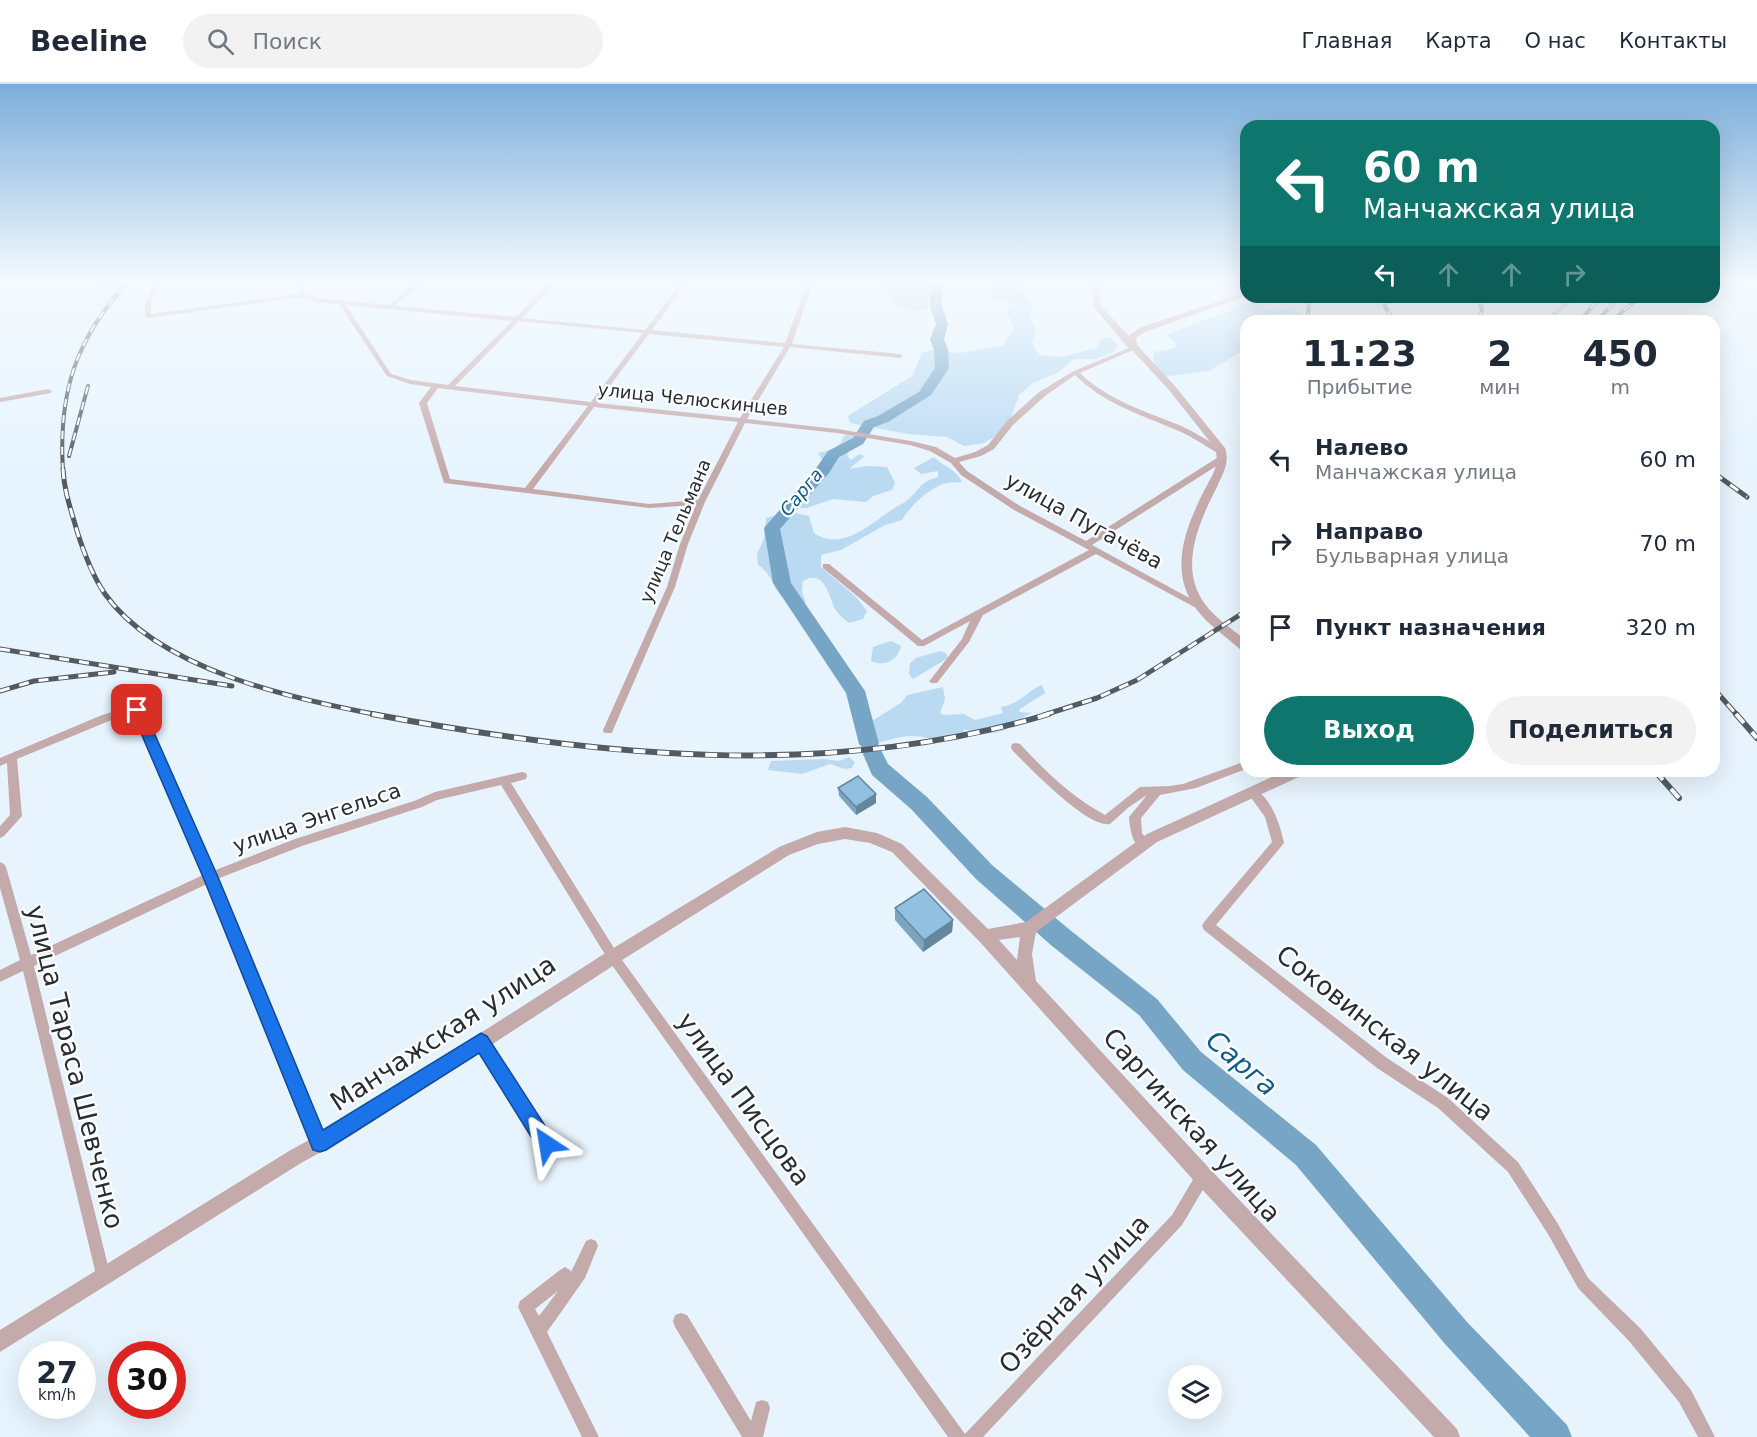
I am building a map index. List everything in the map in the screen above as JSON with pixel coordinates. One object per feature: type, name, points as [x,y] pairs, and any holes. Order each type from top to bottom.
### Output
[{"type":"street","name":"улица Челюскинцев","points":[[368,343],[389,375],[435,387],[847,432],[933,449],[954,460]]},
{"type":"street","points":[[449,388],[494,343]]},
{"type":"street","points":[[528,490],[639,343]]},
{"type":"street","points":[[769,343],[900,357]]},
{"type":"street","points":[[1129,343],[1172,388],[1222,455],[1221,468],[1197,514],[1190,534],[1187,572],[1191,589],[1201,607],[1240,643]]},
{"type":"street","points":[[1133,343],[1133,348]]},
{"type":"street","name":"улица Тельмана","points":[[608,730],[671,587],[684,544],[701,502],[743,419],[788,345]]},
{"type":"street","points":[[954,460],[978,454],[991,447],[1010,423],[1042,394],[1076,372],[1133,348]]},
{"type":"street","points":[[1076,372],[1085,383],[1119,402],[1190,434],[1222,455]]},
{"type":"street","points":[[435,387],[423,403],[447,481],[649,506],[701,502]]},
{"type":"street","points":[[0,400],[48,391]]},
{"type":"street","points":[[1086,545],[1222,455]]},
{"type":"street","name":"улица Пугачёва","points":[[954,460],[964,473],[1017,508],[1201,607]]},
{"type":"street","points":[[826,566],[921,644],[1096,550]]},
{"type":"street","points":[[934,681],[966,640],[980,613]]},
{"type":"street","points":[[0,762],[106,718],[137,710],[210,877],[320,1143]]},
{"type":"street","points":[[1016,747],[1041,774],[1081,808],[1106,821],[1144,790],[1156,792],[1180,788],[1240,767]]},
{"type":"street","points":[[0,832],[16,816],[12,757]]},
{"type":"street","name":"улица Энгельса","points":[[0,975],[210,877],[299,842],[407,808],[435,796],[522,776]]},
{"type":"street","points":[[985,936],[1030,927],[1144,844],[1285,777]]},
{"type":"street","name":"улица Писцова","points":[[504,781],[613,957],[958,1437]]},
{"type":"street","points":[[1144,844],[1136,834],[1135,817],[1156,792]]},
{"type":"street","name":"Соковинская улица","points":[[1252,792],[1266,807],[1275,823],[1278,843],[1208,926],[1382,1063],[1443,1103],[1513,1167],[1553,1229],[1583,1283],[1635,1335],[1685,1396],[1707,1437]]},
{"type":"street","name":"Манчажская улица","points":[[0,1342],[784,851],[817,838],[845,833],[872,837],[897,848]]},
{"type":"street","name":"Саргинская улица","points":[[897,848],[985,936],[1203,1176],[1449,1437]]},
{"type":"street","name":"улица Тараса Шевченко","points":[[0,867],[27,963],[103,1278]]},
{"type":"street","points":[[1029,983],[1023,961],[1023,946],[1030,927]]},
{"type":"street","points":[[481,1041],[547,1144]]},
{"type":"street","name":"Озёрная улица","points":[[972,1437],[1177,1220],[1203,1176]]},
{"type":"street","points":[[538,1331],[580,1273],[591,1246]]},
{"type":"street","points":[[565,1275],[526,1307],[591,1437]]},
{"type":"street","points":[[681,1321],[753,1437]]},
{"type":"street","points":[[753,1437],[762,1408]]},
{"type":"shaded area","points":[[1004,343],[1032,343],[1039,355],[1062,357],[1097,348],[1099,343],[1118,345],[1113,352],[1096,359],[1074,359],[1059,372],[1033,383],[1019,395],[1011,418],[994,437],[984,443],[964,446],[947,437],[908,434],[850,423],[848,416],[912,376],[922,353],[930,350],[960,353],[1002,346]]},
{"type":"shaded area","points":[[1176,343],[1240,343],[1240,353],[1209,371],[1161,377],[1153,358],[1154,352],[1175,348]]},
{"type":"shaded area","points":[[847,435],[855,436],[858,441],[852,444],[847,456],[851,460],[859,454],[865,456],[849,469],[867,466],[887,467],[895,483],[892,490],[873,496],[866,502],[833,499],[807,508],[788,508],[787,500],[794,492],[808,485],[813,475],[824,473],[827,468],[818,453],[834,448]]},
{"type":"shaded area","points":[[934,457],[953,471],[962,482],[947,483],[934,488],[910,509],[902,520],[885,525],[841,550],[821,555],[821,567],[856,597],[867,611],[863,619],[849,623],[843,618],[835,609],[825,586],[816,578],[803,581],[802,592],[806,603],[796,607],[782,597],[768,575],[758,565],[757,554],[764,539],[766,518],[791,512],[809,516],[814,533],[824,538],[845,538],[905,502],[923,484],[938,477],[938,471],[921,474],[914,468]]},
{"type":"shaded area","points":[[891,641],[901,646],[894,659],[885,663],[871,661],[873,647]]},
{"type":"shaded area","points":[[940,651],[946,653],[948,658],[913,679],[909,674],[910,663],[916,658]]},
{"type":"shaded area","points":[[1042,685],[1045,693],[1020,709],[1019,712],[1032,713],[1007,729],[995,733],[964,729],[963,738],[955,740],[943,741],[911,736],[872,744],[866,742],[861,728],[902,702],[907,695],[943,687],[945,699],[940,713],[943,715],[964,714],[975,720],[1003,713],[1001,707],[1015,702]]},
{"type":"shaded area","points":[[849,757],[855,762],[852,768],[845,769],[830,764],[802,774],[768,770],[771,761],[824,759],[839,761]]},
{"type":"building","points":[[858,776],[876,794],[856,807],[838,788]]},
{"type":"building","points":[[924,889],[953,920],[924,940],[895,908]]},
{"type":"waterway","name":"Сарга","points":[[869,744],[855,691],[782,583],[772,528],[823,470],[833,454],[858,441],[869,424],[883,419],[924,395],[942,368],[939,343]]},
{"type":"waterway","name":"Сарга","points":[[873,754],[879,769],[919,803],[984,872],[1061,938],[1148,1007],[1192,1061],[1306,1155],[1456,1333],[1555,1437]]},
{"type":"railway","points":[[63,471],[62,442],[68,391],[74,367],[85,343]]},
{"type":"railway","points":[[69,456],[88,386]]},
{"type":"railway","points":[[63,469],[68,500],[96,579],[105,594],[129,620],[158,643],[230,677],[269,690],[379,715]]},
{"type":"railway","points":[[1720,477],[1747,497]]},
{"type":"railway","points":[[1044,715],[1097,698],[1137,680],[1240,615]]},
{"type":"railway","points":[[0,649],[232,686]]},
{"type":"railway","points":[[0,691],[34,681],[114,672]]},
{"type":"railway","points":[[1720,696],[1737,715]]},
{"type":"railway","points":[[372,714],[541,741],[626,750],[711,755],[796,755],[881,748],[965,735],[1049,714]]},
{"type":"railway","points":[[1736,714],[1757,738]]},
{"type":"railway","points":[[1660,777],[1679,798]]},
{"type":"route","points":[[137,710],[210,877],[320,1143],[346,1129],[481,1041],[547,1144]]}]
